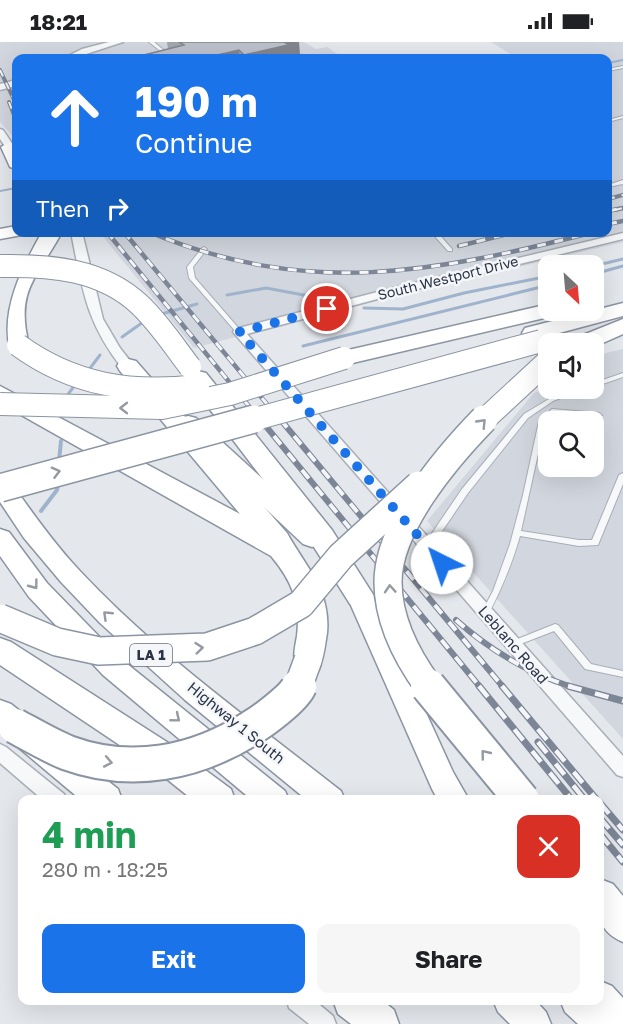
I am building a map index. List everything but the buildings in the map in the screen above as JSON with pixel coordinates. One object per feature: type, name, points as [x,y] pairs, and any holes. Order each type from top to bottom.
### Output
[{"type":"highway","points":[[18,345],[10,323],[10,305],[16,289],[49,237]]},
{"type":"highway","points":[[0,266],[44,266],[82,273],[112,285],[134,300],[190,367],[322,537],[360,596],[442,780],[451,795]]},
{"type":"highway","points":[[604,300],[623,295]]},
{"type":"highway","points":[[0,486],[536,338],[623,309]]},
{"type":"highway","points":[[0,318],[18,345],[40,364],[77,380],[127,388],[174,390],[344,358],[536,338],[623,324]]},
{"type":"highway","points":[[0,618],[9,624],[57,642],[99,651],[207,648],[255,631],[302,604],[341,556],[448,458],[529,375],[536,338],[546,321]]},
{"type":"highway","points":[[604,333],[623,324]]},
{"type":"highway","points":[[0,468],[536,338]]},
{"type":"highway","points":[[0,404],[162,408],[230,394],[344,358]]},
{"type":"highway","points":[[5,730],[68,753],[114,764],[162,764],[222,747],[260,723],[297,690],[308,660],[315,621],[306,581],[260,517],[128,366]]},
{"type":"highway","points":[[128,366],[296,521],[360,596]]},
{"type":"highway","points":[[0,393],[281,549]]},
{"type":"highway","points":[[448,458],[400,532],[388,572],[396,627],[411,660],[518,795]]},
{"type":"highway","name":"Highway 1 South","points":[[0,486],[21,518],[72,582],[135,643],[324,795]]},
{"type":"highway","name":"LA 1","points":[[0,538],[38,590],[112,667],[268,795]]},
{"type":"highway","points":[[0,650],[159,754],[212,795]]},
{"type":"highway","points":[[5,730],[99,795]]},
{"type":"highway","points":[[604,901],[623,924]]},
{"type":"highway","points":[[604,1003],[622,1024]]},
{"type":"highway","points":[[358,1005],[380,1024]]},
{"type":"highway","points":[[515,1005],[534,1024]]},
{"type":"highway","points":[[582,1005],[603,1024]]},
{"type":"street","points":[[78,54],[119,42]]},
{"type":"street","points":[[0,132],[12,150]]},
{"type":"street","points":[[77,237],[94,315],[115,352],[128,366]]},
{"type":"street","name":"South Westport Drive","points":[[239,332],[393,291],[623,237]]},
{"type":"street","name":"Leblanc Road","points":[[239,332],[623,769]]},
{"type":"street","points":[[5,730],[53,795]]},
{"type":"street","points":[[303,1005],[325,1024]]},
{"type":"lane","points":[[151,42],[166,54]]},
{"type":"lane","points":[[438,237],[450,250]]},
{"type":"lane","points":[[204,249],[190,267],[192,278],[239,332]]},
{"type":"lane","points":[[604,382],[623,375]]},
{"type":"lane","points":[[428,547],[465,491],[526,416],[554,399]]},
{"type":"lane","points":[[526,416],[538,420]]},
{"type":"lane","points":[[485,613],[502,585],[517,532],[538,439]]},
{"type":"lane","points":[[517,532],[579,543],[595,543],[623,475]]},
{"type":"lane","points":[[513,644],[555,627],[588,667],[623,674]]},
{"type":"shaded area","points":[[0,42],[304,42],[316,49],[327,47],[337,54],[12,54],[12,136],[0,122]]},
{"type":"shaded area","points":[[491,42],[623,42],[623,242],[569,255],[538,255],[538,262],[306,318],[194,348],[103,237],[612,237],[612,54],[510,54]]},
{"type":"shaded area","points":[[623,349],[623,739],[427,521],[533,394],[538,391],[538,399],[604,399],[604,354]]},
{"type":"waterway","points":[[612,62],[623,60]]},
{"type":"waterway","points":[[0,191],[12,189]]},
{"type":"waterway","points":[[604,264],[623,259]]},
{"type":"waterway","points":[[604,271],[623,266]]},
{"type":"waterway","points":[[364,308],[403,309],[464,293],[538,278]]},
{"type":"waterway","points":[[227,295],[266,288],[325,299]]},
{"type":"waterway","points":[[303,346],[538,288]]},
{"type":"waterway","points":[[158,315],[197,304]]},
{"type":"waterway","points":[[122,337],[146,320]]},
{"type":"waterway","points":[[88,371],[100,355]]},
{"type":"waterway","points":[[66,397],[75,385]]},
{"type":"waterway","points":[[59,461],[61,441]]},
{"type":"waterway","points":[[41,511],[57,490],[58,484]]},
{"type":"railway","points":[[0,70],[12,96]]},
{"type":"railway","points":[[9,102],[12,110]]},
{"type":"railway","points":[[612,198],[623,195]]},
{"type":"railway","points":[[612,210],[623,208],[615,210]]},
{"type":"railway","points":[[612,223],[623,221]]},
{"type":"railway","points":[[111,237],[261,421]]},
{"type":"railway","points":[[128,237],[281,421]]},
{"type":"railway","points":[[163,237],[207,253],[263,266],[317,272],[371,272],[425,267],[479,259],[573,237]]},
{"type":"railway","points":[[459,246],[496,237]]},
{"type":"railway","points":[[260,419],[480,687]]},
{"type":"railway","points":[[280,419],[503,687]]},
{"type":"railway","points":[[456,620],[483,642],[511,660],[540,675],[572,687]]},
{"type":"railway","points":[[479,686],[568,795]]},
{"type":"railway","points":[[502,686],[593,795]]},
{"type":"railway","points":[[568,686],[623,701]]},
{"type":"railway","points":[[538,742],[581,795]]},
{"type":"railway","points":[[604,808],[623,830]]},
{"type":"railway","points":[[604,823],[623,845]]},
{"type":"railway","points":[[604,839],[623,862]]},
{"type":"route","points":[[327,309],[239,332],[442,563]]}]
